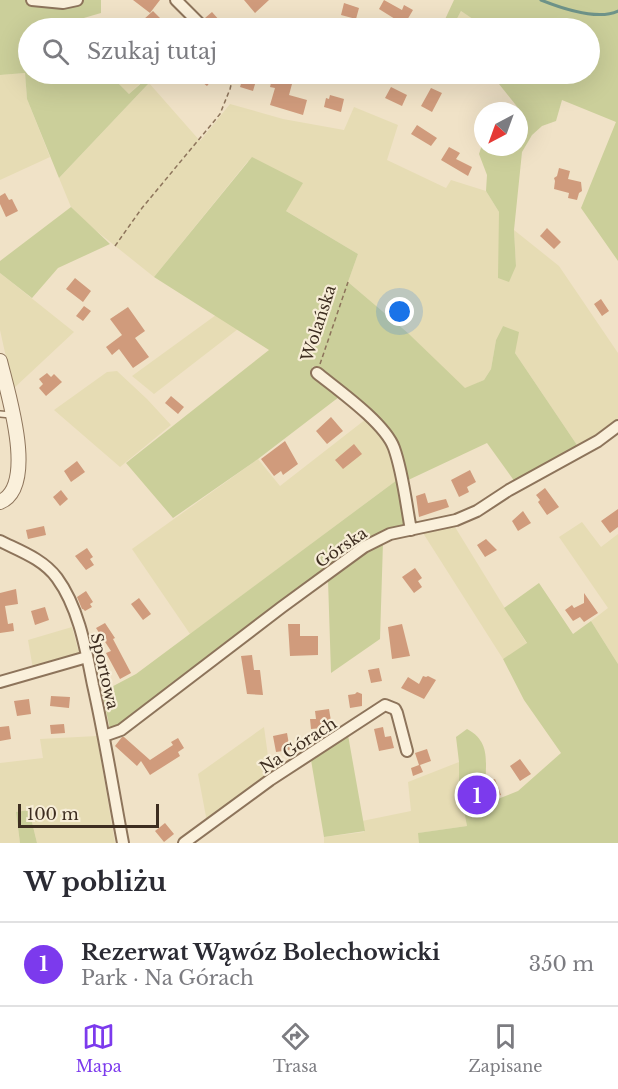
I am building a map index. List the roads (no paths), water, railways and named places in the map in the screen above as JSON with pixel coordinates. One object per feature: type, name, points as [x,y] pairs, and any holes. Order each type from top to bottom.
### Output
[{"type":"street","points":[[32,0],[63,3],[77,0]]},
{"type":"street","points":[[176,0],[194,18]]},
{"type":"street","points":[[0,361],[6,415],[20,463],[15,484],[7,499],[0,502]]},
{"type":"street","points":[[317,373],[383,430],[393,446],[411,530]]},
{"type":"street","name":"Górska","points":[[104,736],[121,730],[364,547],[390,534],[456,520],[477,511],[509,490],[598,441],[618,426]]},
{"type":"street","name":"Sportowa","points":[[0,541],[43,563],[56,576],[65,592],[87,657],[123,843]]},
{"type":"street","points":[[0,682],[87,657]]},
{"type":"street","name":"Na Górach","points":[[184,843],[270,780],[385,705],[390,706],[397,713],[406,751]]},
{"type":"waterway","points":[[541,0],[569,10],[590,14],[600,15],[618,11]]},
{"type":"place","name":"Rezerwat Wąwóz Bolechowicki","points":[[477,795]]}]
